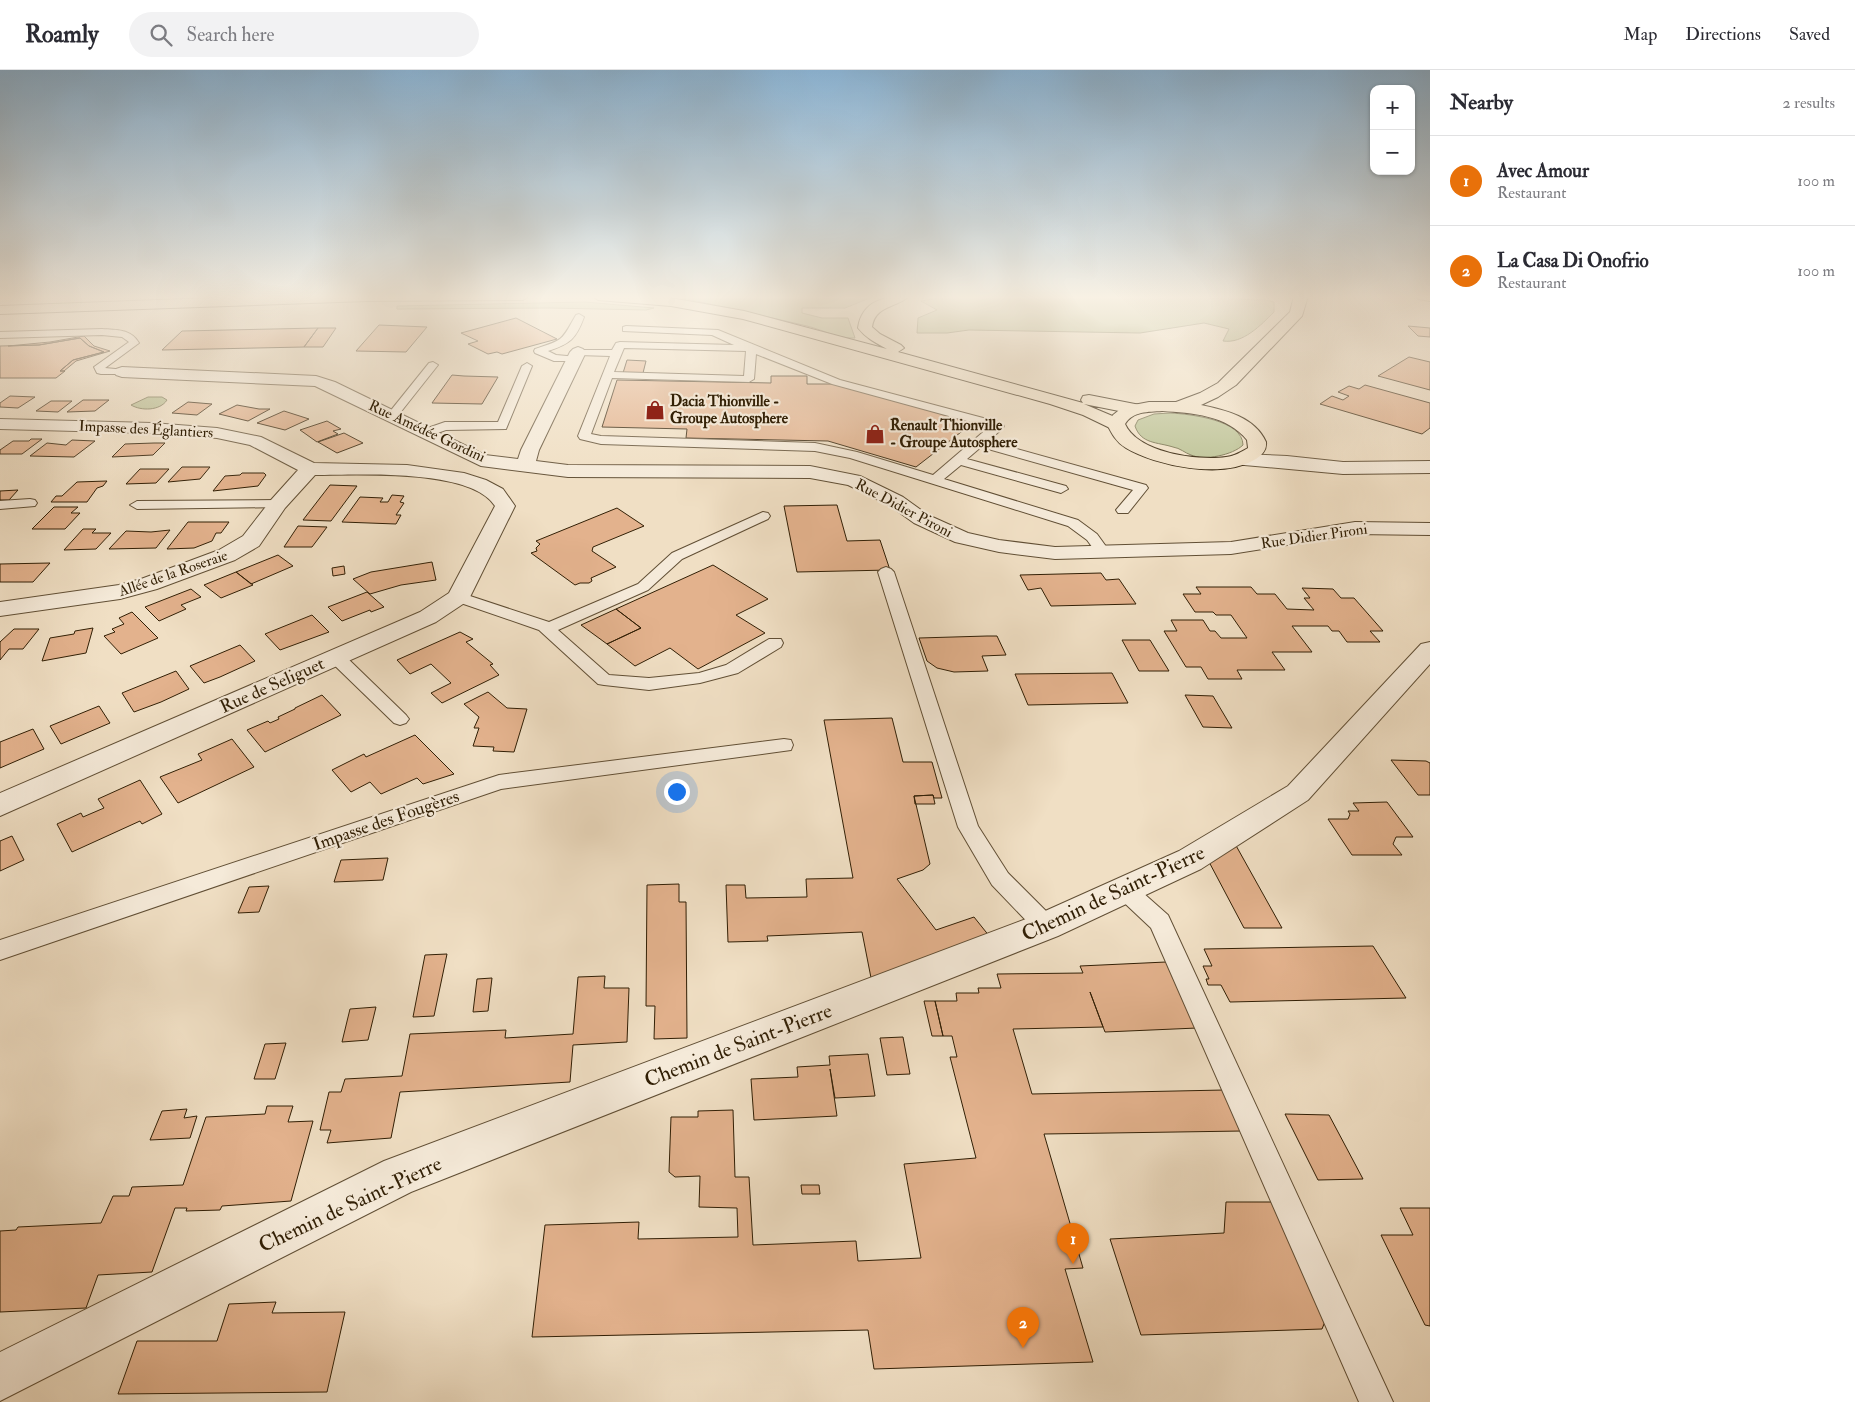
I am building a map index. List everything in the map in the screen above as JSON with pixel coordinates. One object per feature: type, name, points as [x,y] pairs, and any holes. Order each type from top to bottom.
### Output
[{"type":"main road","points":[[905,358],[1056,400],[1116,424]]},
{"type":"main road","points":[[934,358],[1027,385],[1134,409]]},
{"type":"main road","points":[[1178,407],[1203,400],[1218,392],[1254,358]]},
{"type":"main road","points":[[1154,406],[1178,407],[1216,414],[1235,412],[1256,439],[1258,445],[1256,451],[1240,460],[1221,463],[1172,459],[1150,452],[1132,443],[1120,434],[1116,424],[1118,418],[1134,409],[1154,406]]},
{"type":"street","points":[[526,465],[530,450],[575,358]]},
{"type":"street","name":"Rue Amédée Gordini","points":[[122,372],[316,381],[481,460],[526,465]]},
{"type":"street","name":"Impasse des Églantiers","points":[[0,424],[217,432],[255,441],[310,469]]},
{"type":"street","points":[[1256,439],[1304,454],[1373,468]]},
{"type":"street","points":[[1240,460],[1287,462],[1343,468],[1430,467]]},
{"type":"street","name":"Rue Didier Pironi","points":[[526,465],[568,471],[810,472],[853,480],[896,501],[921,519],[962,538],[999,546],[1055,553],[1231,548],[1355,528],[1430,529]]},
{"type":"street","name":"Allée de la Roseraie","points":[[0,609],[120,592],[149,584],[227,555],[251,541],[278,504],[310,469]]},
{"type":"street","name":"Rue de Seliguet","points":[[0,805],[428,617],[458,597],[505,506],[497,494],[468,480],[436,472],[310,469]]},
{"type":"street","name":"Chemin de Saint-Pierre","points":[[0,1378],[399,1176],[1046,926],[1190,860],[1298,793],[1430,649]]},
{"type":"lane","points":[[112,358],[99,366],[102,371],[122,372]]},
{"type":"lane","points":[[614,358],[584,436],[601,440],[815,447],[853,455],[1073,523],[1092,537],[1103,552]]},
{"type":"lane","points":[[664,369],[667,358]]},
{"type":"lane","points":[[708,370],[709,358]]},
{"type":"lane","points":[[608,375],[664,369],[708,370],[750,379],[751,358]]},
{"type":"lane","points":[[776,358],[836,382],[998,426],[934,480]]},
{"type":"lane","points":[[392,416],[433,364]]},
{"type":"lane","points":[[426,433],[445,426],[502,426],[527,366]]},
{"type":"lane","points":[[979,442],[1141,488],[1123,510]]},
{"type":"lane","points":[[958,460],[1061,489]]},
{"type":"lane","points":[[0,506],[30,504]]},
{"type":"lane","points":[[137,505],[278,504]]},
{"type":"lane","points":[[458,597],[549,628],[643,587],[676,556],[763,516]]},
{"type":"lane","points":[[886,572],[968,827],[1000,879],[1046,926]]},
{"type":"lane","points":[[544,626],[604,680],[640,683],[700,678],[732,669],[775,643]]},
{"type":"lane","points":[[336,657],[400,719]]},
{"type":"lane","name":"Impasse des Fougères","points":[[0,950],[499,782],[784,745]]},
{"type":"lane","points":[[1125,890],[1160,922],[1376,1402]]},
{"type":"green space","points":[[148,397],[162,397],[167,400],[164,404],[150,409],[131,405]]},
{"type":"green space","points":[[1170,413],[1202,417],[1225,424],[1241,436],[1243,445],[1226,454],[1197,457],[1176,448],[1145,439],[1135,426],[1138,420],[1154,414]]},
{"type":"building","points":[[0,358],[80,358],[73,360],[60,371],[65,371],[56,378],[0,378]]},
{"type":"building","points":[[86,358],[76,361],[64,371],[60,371],[73,360]]},
{"type":"building","points":[[1407,358],[1430,362],[1430,390],[1378,376]]},
{"type":"building","points":[[627,360],[646,361],[643,373],[623,373]]},
{"type":"building","points":[[452,375],[498,377],[482,404],[432,403]]},
{"type":"building","points":[[771,376],[807,376],[807,384],[834,384],[974,422],[916,467],[828,441],[686,438],[687,429],[602,427],[617,380],[771,383]]},
{"type":"building","points":[[1365,385],[1430,403],[1430,428],[1422,434],[1320,404],[1332,396],[1343,400],[1349,396],[1338,392],[1349,386],[1359,389]]},
{"type":"building","points":[[10,396],[35,397],[18,408],[0,407],[0,403]]},
{"type":"building","points":[[83,400],[109,400],[95,411],[67,412]]},
{"type":"building","points":[[51,401],[72,401],[58,412],[36,411]]},
{"type":"building","points":[[188,402],[212,404],[197,415],[172,413]]},
{"type":"building","points":[[237,405],[270,409],[248,421],[219,414]]},
{"type":"building","points":[[284,411],[309,419],[285,430],[257,423]]},
{"type":"building","points":[[327,421],[341,429],[333,431],[338,434],[317,442],[300,430]]},
{"type":"building","points":[[344,433],[363,443],[337,453],[318,442]]},
{"type":"building","points":[[31,439],[42,439],[22,454],[0,454],[0,450],[13,441],[29,441]]},
{"type":"building","points":[[72,440],[95,441],[74,457],[30,456],[47,443],[66,445]]},
{"type":"building","points":[[165,443],[153,455],[112,457],[125,444]]},
{"type":"building","points":[[182,467],[210,467],[200,479],[168,482]]},
{"type":"building","points":[[140,469],[169,469],[156,483],[126,484]]},
{"type":"building","points":[[242,473],[264,473],[266,475],[258,486],[213,491],[225,476],[240,475]]},
{"type":"building","points":[[107,481],[103,486],[97,488],[87,502],[51,502],[56,496],[62,496],[77,482]]},
{"type":"building","points":[[330,485],[357,486],[331,521],[303,520]]},
{"type":"building","points":[[18,490],[9,500],[0,500],[0,491]]},
{"type":"building","points":[[392,495],[404,496],[400,502],[404,503],[396,515],[401,515],[396,524],[342,522],[360,497],[383,498],[380,502],[388,502]]},
{"type":"building","points":[[837,505],[847,541],[880,540],[890,570],[797,572],[784,506]]},
{"type":"building","points":[[54,507],[78,507],[71,513],[80,513],[65,529],[32,529]]},
{"type":"building","points":[[617,508],[644,526],[593,547],[592,551],[616,567],[591,578],[592,581],[589,583],[575,585],[531,553],[537,551],[536,548],[540,544],[536,541]]},
{"type":"building","points":[[188,522],[229,522],[221,533],[216,533],[212,541],[194,548],[167,549]]},
{"type":"building","points":[[298,526],[327,527],[312,547],[284,547]]},
{"type":"building","points":[[83,529],[96,529],[92,533],[111,533],[96,549],[64,550]]},
{"type":"building","points":[[170,530],[156,548],[109,549],[126,531],[151,532]]},
{"type":"building","points":[[278,555],[293,566],[251,584],[236,572]]},
{"type":"building","points":[[432,562],[436,580],[401,585],[370,594],[353,579],[371,572]]},
{"type":"building","points":[[50,563],[33,582],[0,582],[0,564]]},
{"type":"building","points":[[713,565],[768,599],[736,615],[765,633],[698,669],[670,648],[635,666],[607,644],[641,628],[616,609]]},
{"type":"building","points":[[344,566],[345,574],[333,576],[332,568]]},
{"type":"building","points":[[236,572],[253,585],[221,598],[204,585]]},
{"type":"building","points":[[1101,573],[1106,580],[1119,579],[1136,604],[1051,606],[1041,588],[1028,590],[1020,575]]},
{"type":"building","points":[[1196,587],[1251,587],[1257,594],[1275,594],[1287,609],[1314,610],[1304,598],[1310,598],[1302,588],[1333,589],[1341,598],[1354,598],[1383,631],[1370,631],[1380,642],[1347,642],[1339,631],[1332,631],[1328,626],[1292,626],[1312,652],[1272,652],[1285,670],[1237,670],[1242,679],[1208,679],[1201,667],[1186,667],[1164,631],[1177,631],[1171,620],[1203,620],[1210,631],[1215,631],[1221,638],[1247,638],[1231,615],[1195,612],[1183,594],[1201,594]]},
{"type":"building","points":[[191,589],[201,597],[181,605],[186,609],[159,621],[145,607]]},
{"type":"building","points":[[367,592],[384,607],[371,612],[370,610],[342,621],[328,607]]},
{"type":"building","points":[[616,609],[641,628],[607,644],[581,625]]},
{"type":"building","points":[[132,612],[158,638],[121,654],[104,636],[115,632],[112,629],[124,624],[119,618]]},
{"type":"building","points":[[312,615],[329,632],[280,650],[265,634]]},
{"type":"building","points":[[93,628],[86,653],[42,661],[50,638],[74,634],[75,631]]},
{"type":"building","points":[[14,629],[39,629],[23,649],[9,649],[0,660],[0,642]]},
{"type":"building","points":[[460,632],[473,639],[466,642],[493,664],[490,665],[499,675],[442,703],[431,693],[451,683],[431,664],[410,674],[397,660]]},
{"type":"building","points":[[997,636],[1006,655],[982,656],[988,671],[954,672],[937,668],[927,661],[919,638]]},
{"type":"building","points":[[1122,640],[1150,640],[1169,671],[1139,671]]},
{"type":"building","points":[[240,645],[255,661],[204,683],[190,666]]},
{"type":"building","points":[[176,671],[189,689],[134,712],[122,693]]},
{"type":"building","points":[[1112,673],[1128,703],[1028,705],[1015,674]]},
{"type":"building","points":[[488,692],[507,708],[527,709],[514,752],[493,751],[494,747],[473,746],[479,728],[474,728],[479,717],[464,704]]},
{"type":"building","points":[[322,695],[341,715],[265,752],[247,730],[268,721],[270,723],[279,719],[278,717]]},
{"type":"building","points":[[1185,695],[1213,696],[1232,728],[1203,727]]},
{"type":"building","points":[[99,706],[110,723],[61,744],[50,726]]},
{"type":"building","points":[[892,718],[903,762],[932,762],[942,798],[934,798],[933,795],[914,796],[930,864],[923,870],[897,879],[936,930],[974,917],[994,942],[873,988],[862,932],[767,936],[768,941],[728,942],[726,885],[745,885],[746,898],[807,897],[806,879],[853,878],[824,720]]},
{"type":"building","points":[[33,729],[44,749],[0,768],[0,742]]},
{"type":"building","points":[[415,735],[454,774],[423,784],[417,778],[381,794],[370,782],[351,792],[332,770],[364,754],[366,757]]},
{"type":"building","points":[[232,739],[254,767],[178,803],[160,777],[202,760],[198,754]]},
{"type":"building","points":[[1391,760],[1426,761],[1430,763],[1430,795],[1418,795]]},
{"type":"building","points":[[140,780],[162,814],[142,824],[140,821],[72,852],[57,824],[81,813],[83,817],[104,808],[98,799]]},
{"type":"building","points":[[933,795],[935,804],[915,804],[914,796]]},
{"type":"building","points":[[1387,802],[1413,837],[1396,837],[1393,844],[1402,855],[1352,855],[1328,819],[1348,819],[1350,814],[1348,811],[1359,811],[1353,803]]},
{"type":"building","points":[[12,836],[24,860],[0,871],[0,841]]},
{"type":"building","points":[[1234,842],[1282,928],[1244,928],[1208,860]]},
{"type":"building","points":[[388,858],[383,880],[334,882],[341,860]]},
{"type":"building","points":[[679,884],[679,902],[686,902],[687,1038],[654,1039],[655,1006],[646,1006],[647,885]]},
{"type":"building","points":[[269,886],[259,912],[238,913],[249,887]]},
{"type":"building","points":[[1373,946],[1406,998],[1230,1002],[1221,985],[1208,985],[1206,979],[1209,979],[1203,966],[1212,966],[1204,949]]},
{"type":"building","points":[[447,954],[434,1016],[413,1017],[425,955]]},
{"type":"building","points":[[1166,962],[1197,1028],[1105,1032],[1090,992],[1103,1027],[1013,1029],[1032,1094],[1224,1090],[1242,1131],[1044,1134],[1083,1268],[1065,1269],[1093,1362],[874,1369],[868,1330],[532,1337],[545,1225],[639,1222],[638,1239],[738,1237],[737,1208],[699,1207],[700,1176],[675,1177],[669,1172],[671,1117],[698,1117],[698,1111],[733,1110],[735,1177],[749,1177],[753,1245],[856,1241],[858,1261],[921,1258],[904,1164],[976,1158],[950,1057],[957,1057],[952,1036],[943,1036],[935,1001],[957,1001],[956,993],[979,993],[978,988],[1001,988],[997,974],[1083,973],[1080,966]]},
{"type":"building","points":[[605,976],[604,988],[629,988],[627,1042],[573,1045],[570,1082],[400,1092],[391,1138],[327,1143],[331,1130],[320,1130],[329,1092],[341,1092],[345,1079],[402,1076],[410,1034],[506,1030],[505,1038],[573,1034],[578,977]]},
{"type":"building","points":[[492,978],[488,1011],[473,1012],[477,979]]},
{"type":"building","points":[[924,1001],[935,1001],[943,1036],[932,1036]]},
{"type":"building","points":[[376,1007],[368,1040],[342,1042],[350,1009]]},
{"type":"building","points":[[903,1037],[910,1074],[887,1075],[880,1038]]},
{"type":"building","points":[[286,1043],[275,1079],[254,1079],[265,1044]]},
{"type":"building","points":[[868,1054],[875,1096],[835,1098],[830,1069],[837,1116],[754,1120],[751,1079],[798,1077],[797,1067],[830,1065],[829,1056]]},
{"type":"building","points":[[267,1106],[293,1106],[288,1122],[313,1121],[291,1201],[222,1206],[220,1210],[186,1211],[187,1208],[175,1208],[152,1272],[98,1275],[86,1308],[0,1312],[0,1231],[16,1230],[18,1227],[101,1223],[113,1196],[129,1196],[132,1187],[183,1185],[206,1117],[265,1114]]},
{"type":"building","points":[[187,1109],[184,1118],[197,1116],[190,1138],[150,1140],[162,1111]]},
{"type":"building","points":[[1285,1114],[1329,1115],[1363,1179],[1318,1180]]},
{"type":"building","points":[[801,1185],[819,1185],[820,1194],[802,1194]]},
{"type":"building","points":[[1226,1202],[1273,1202],[1326,1319],[1322,1329],[1141,1335],[1110,1239],[1224,1233]]},
{"type":"building","points":[[1400,1208],[1430,1208],[1430,1326],[1425,1325],[1381,1235],[1413,1235]]},
{"type":"building","points":[[276,1302],[272,1313],[345,1312],[327,1392],[118,1394],[137,1341],[217,1341],[229,1304]]},
{"type":"place","name":"Dacia Thionville - Groupe Autosphere","points":[[655,410]]},
{"type":"place","name":"Renault Thionville - Groupe Autosphere","points":[[875,434]]},
{"type":"place","name":"Avec Amour","points":[[1073,1264]]},
{"type":"place","name":"La Casa Di Onofrio","points":[[1023,1348]]}]
